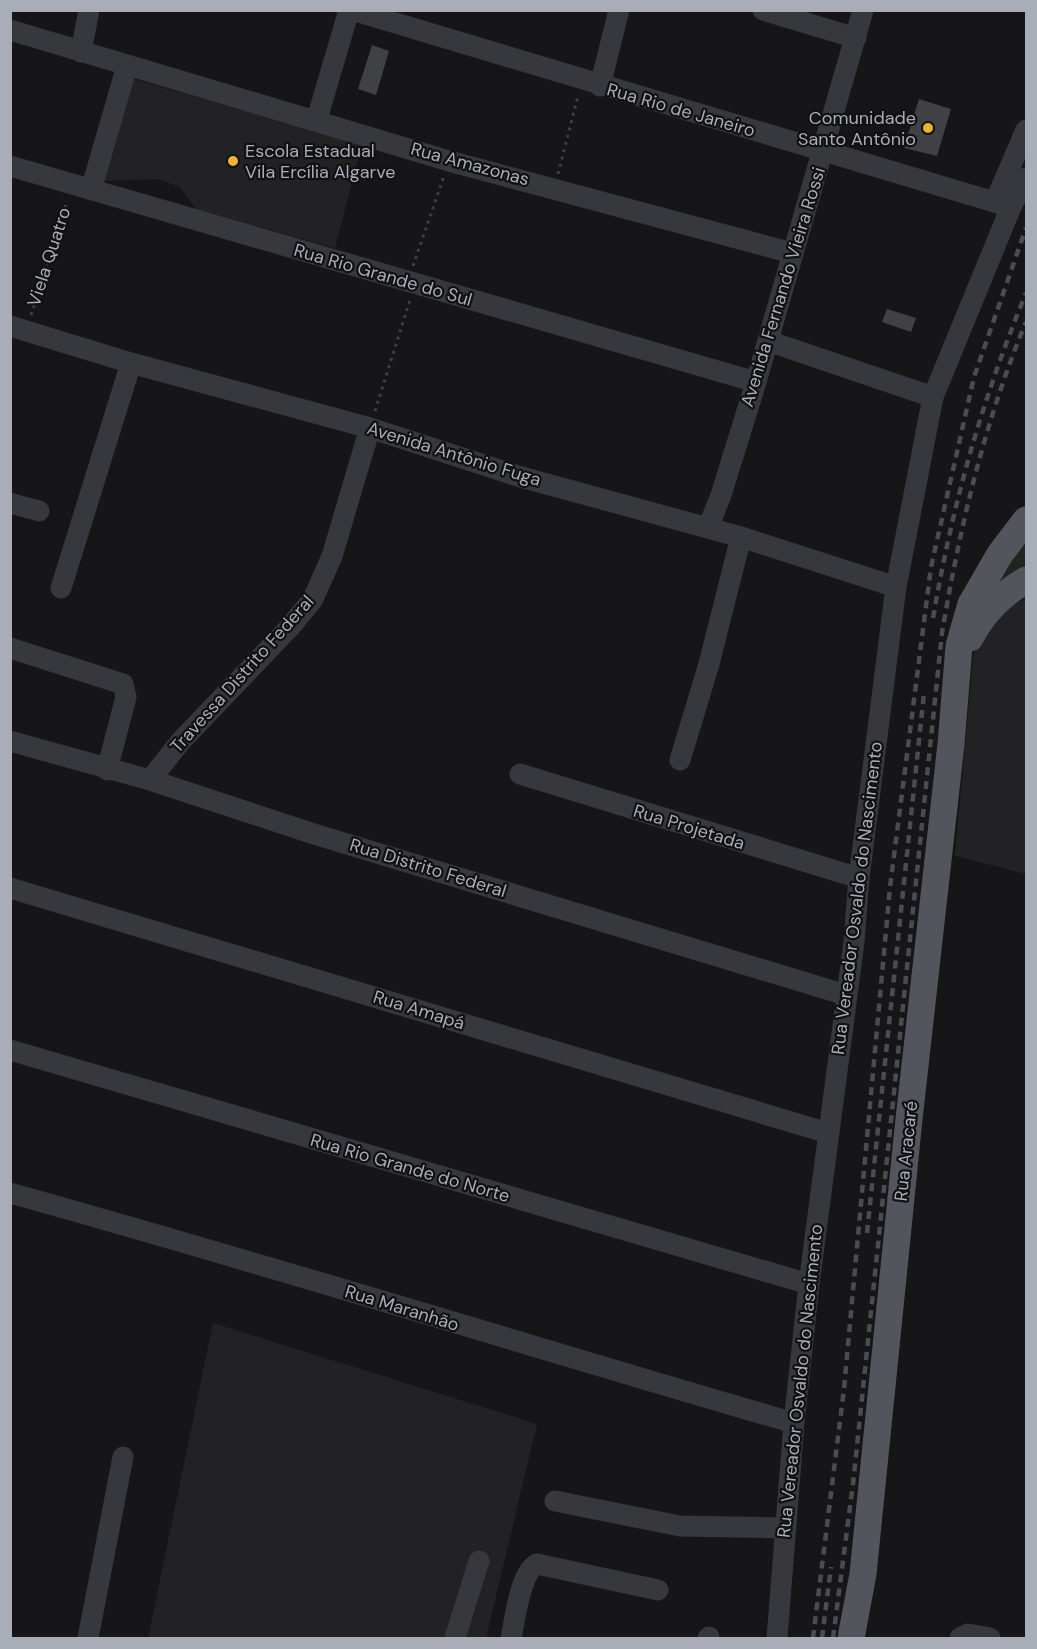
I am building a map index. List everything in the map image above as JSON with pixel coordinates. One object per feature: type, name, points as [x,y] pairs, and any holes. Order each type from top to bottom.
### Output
[{"type":"main road","name":"Rua Aracaré","points":[[851,1638],[863,1574],[962,631],[971,604],[1000,554],[1026,520]]},
{"type":"main road","name":"Rua Aracaré","points":[[958,663],[982,616],[1026,580]]},
{"type":"street","points":[[81,52],[90,10]]},
{"type":"street","points":[[317,119],[351,10]]},
{"type":"street","name":"Rua Rio de Janeiro","points":[[351,10],[1003,204]]},
{"type":"street","points":[[591,83],[620,10]]},
{"type":"street","points":[[763,10],[856,38]]},
{"type":"street","name":"Avenida Fernando Vieira Rossi","points":[[708,528],[721,495],[756,382],[863,10]]},
{"type":"street","name":"Rua Amazonas","points":[[10,30],[127,66],[317,119],[450,161],[555,187],[792,253]]},
{"type":"street","name":"Viela Quatro","points":[[81,187],[127,66]]},
{"type":"street","points":[[1003,204],[1026,130]]},
{"type":"street","name":"Rua Rio Grande do Sul","points":[[10,166],[756,382]]},
{"type":"street","name":"Rua Vereador Osvaldo do Nascimento","points":[[777,1638],[784,1528],[809,1284],[896,587],[933,397],[1003,204],[1026,178]]},
{"type":"street","name":"Avenida Antônio Fuga","points":[[18,328],[130,363],[370,428],[520,477],[708,528],[739,545],[896,587]]},
{"type":"street","points":[[768,341],[933,397]]},
{"type":"street","points":[[61,588],[130,363]]},
{"type":"street","name":"Travessa Distrito Federal","points":[[150,780],[181,741],[290,627],[313,599],[332,556],[370,428]]},
{"type":"street","points":[[10,503],[39,511]]},
{"type":"street","points":[[680,760],[709,664],[739,545]]},
{"type":"street","points":[[10,648],[123,684],[126,697],[107,770]]},
{"type":"street","name":"Rua Distrito Federal","points":[[10,741],[107,770],[150,780],[314,834],[846,995]]},
{"type":"street","name":"Rua Projetada","points":[[520,774],[859,879]]},
{"type":"street","name":"Rua Amapá","points":[[10,888],[828,1132]]},
{"type":"street","name":"Rua Rio Grande do Norte","points":[[10,1050],[809,1284]]},
{"type":"street","name":"Rua Maranhão","points":[[10,1193],[259,1263],[440,1320],[794,1423]]},
{"type":"street","points":[[88,1638],[123,1458]]},
{"type":"street","points":[[555,1501],[680,1526],[784,1528]]},
{"type":"street","points":[[455,1638],[479,1561]]},
{"type":"street","points":[[511,1638],[525,1577],[530,1567],[537,1564],[658,1590]]},
{"type":"street","points":[[960,1637],[971,1634],[990,1638]]},
{"type":"path","points":[[555,187],[591,83]]},
{"type":"path","points":[[370,428],[450,161]]},
{"type":"path","name":"Viela Quatro","points":[[18,328],[81,187]]},
{"type":"shaded area","name":"Escola Estadual Vila Ercília Algarve","points":[[133,79],[362,144],[335,248],[196,209],[180,187],[158,179],[102,181]]},
{"type":"shaded area","points":[[1026,529],[1026,567],[988,587]]},
{"type":"shaded area","points":[[1026,598],[1026,874],[955,856],[973,657],[981,633],[1005,608]]},
{"type":"shaded area","points":[[213,1323],[537,1424],[486,1638],[148,1638]]},
{"type":"building","points":[[372,45],[389,51],[376,95],[358,89]]},
{"type":"building","name":"Comunidade Santo Antônio","points":[[919,99],[951,109],[937,156],[904,148]]},
{"type":"building","points":[[887,309],[916,318],[911,332],[882,322]]},
{"type":"railway","points":[[813,1638],[844,1389],[890,887],[931,567],[974,377],[1026,228]]},
{"type":"railway","points":[[933,618],[959,493],[970,453],[995,374],[1026,293]]},
{"type":"railway","points":[[833,1638],[853,1484],[942,633],[975,476],[998,398],[1026,322]]},
{"type":"railway","points":[[867,1233],[924,693]]},
{"type":"railway","points":[[822,1638],[831,1567]]},
{"type":"place","name":"Comunidade Santo Antônio","points":[[928,128]]},
{"type":"place","name":"Escola Estadual Vila Ercília Algarve","points":[[233,161]]}]
